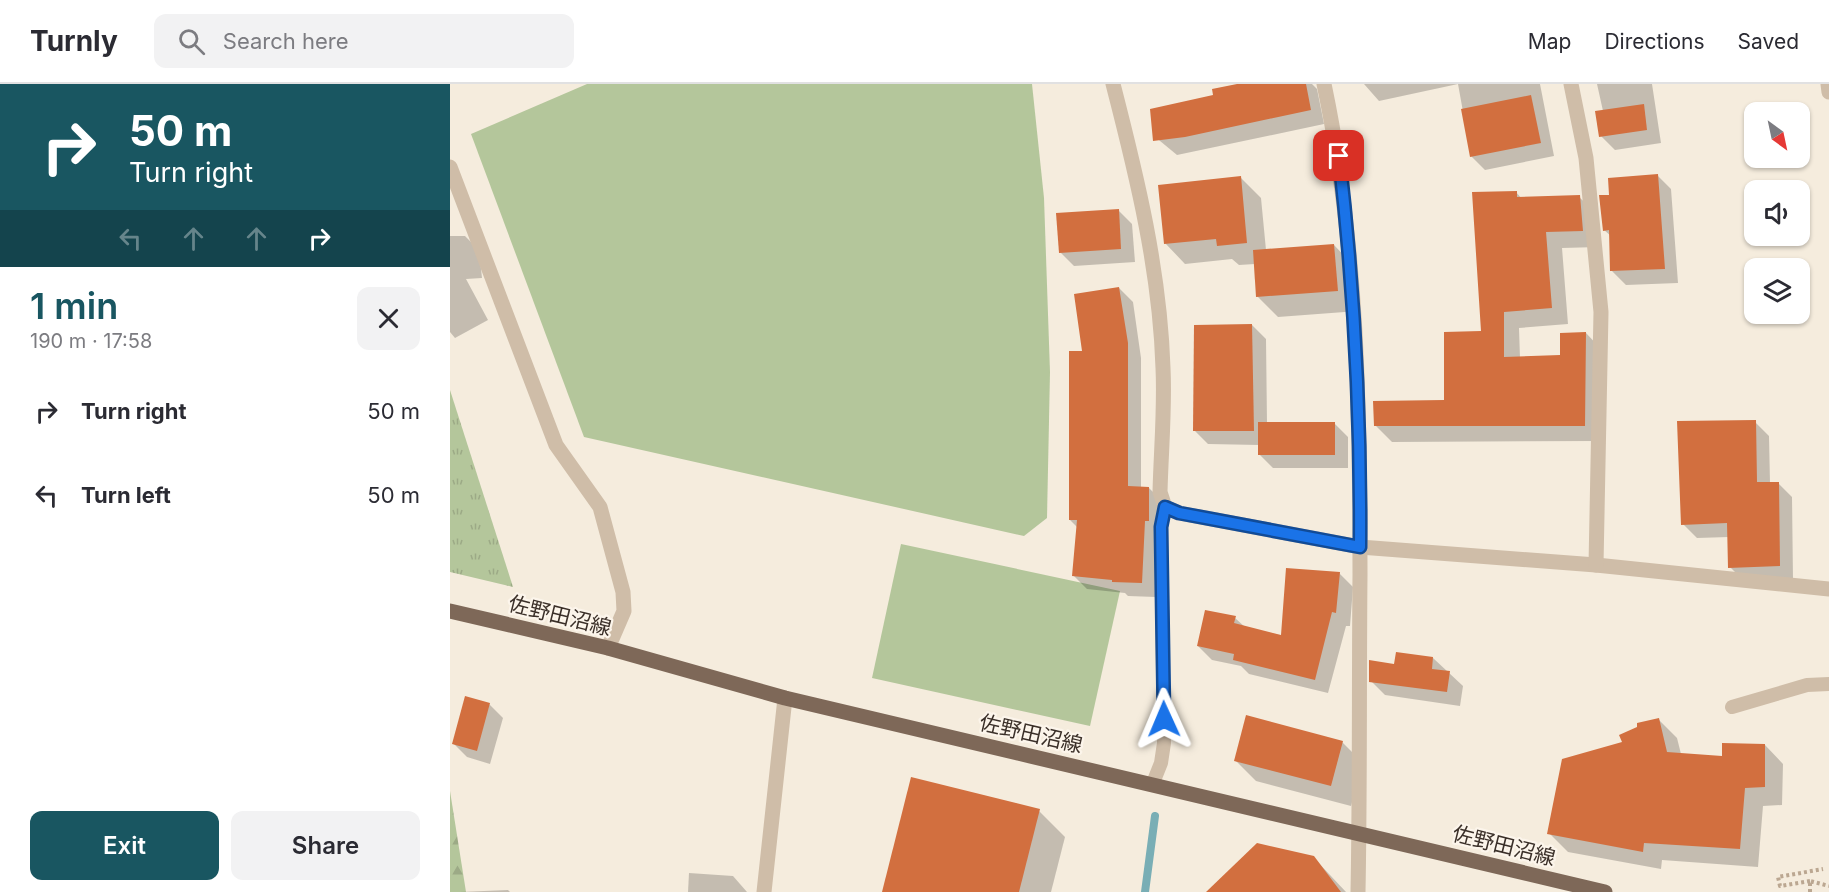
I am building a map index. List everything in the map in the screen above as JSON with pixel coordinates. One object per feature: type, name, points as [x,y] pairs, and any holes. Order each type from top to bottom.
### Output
[{"type":"main road","name":"佐野田沼線","points":[[450,611],[608,648],[785,698],[1153,783],[1605,892]]},
{"type":"street","points":[[1113,84],[1141,190],[1154,268],[1163,368],[1160,492],[1165,507],[1179,513],[1360,547],[1596,565],[1829,589]]},
{"type":"street","points":[[1324,84],[1339,156],[1349,234],[1356,357],[1360,547],[1358,892]]},
{"type":"street","points":[[1571,84],[1586,158],[1601,312],[1596,565]]},
{"type":"street","points":[[1828,84],[1829,92]]},
{"type":"street","points":[[450,167],[457,205],[556,445],[600,507],[623,592],[624,612],[608,648]]},
{"type":"street","points":[[764,892],[785,698]]},
{"type":"lane","points":[[1153,783],[1164,743],[1161,527],[1165,507]]},
{"type":"lane","points":[[1732,707],[1808,685],[1829,684]]},
{"type":"path","points":[[1823,869],[1778,877],[1780,886],[1810,881],[1829,886]]},
{"type":"path","points":[[1810,881],[1810,892]]},
{"type":"green space","points":[[587,84],[1032,84],[1044,198],[1050,372],[1047,518],[1024,536],[584,437],[471,134]]},
{"type":"green space","points":[[450,390],[513,587],[450,572]]},
{"type":"green space","points":[[901,544],[1120,591],[1090,726],[872,678]]},
{"type":"green space","points":[[450,791],[466,892],[450,892]]},
{"type":"building","points":[[1237,84],[1306,84],[1311,110],[1185,137],[1153,141],[1150,109],[1213,95],[1212,89]]},
{"type":"building","points":[[1531,95],[1541,143],[1470,157],[1461,109]]},
{"type":"building","points":[[1644,104],[1647,130],[1599,137],[1595,111]]},
{"type":"building","points":[[1658,174],[1665,269],[1610,271],[1609,230],[1603,231],[1599,195],[1609,195],[1608,178]]},
{"type":"building","points":[[1241,176],[1247,243],[1217,246],[1216,239],[1164,244],[1158,185]]},
{"type":"building","points":[[1517,191],[1517,197],[1580,195],[1583,231],[1546,232],[1552,308],[1504,312],[1504,357],[1560,355],[1560,333],[1586,332],[1585,426],[1374,426],[1373,401],[1444,400],[1444,332],[1481,331],[1472,192]]},
{"type":"building","points":[[1119,209],[1121,249],[1059,253],[1056,213]]},
{"type":"building","points":[[1334,244],[1338,291],[1256,297],[1253,250]]},
{"type":"building","points":[[1119,287],[1128,343],[1128,486],[1149,487],[1149,521],[1145,521],[1142,583],[1112,582],[1112,580],[1072,576],[1077,520],[1069,520],[1069,351],[1082,351],[1074,294]]},
{"type":"building","points":[[1252,324],[1254,431],[1193,431],[1194,325]]},
{"type":"building","points":[[1756,420],[1757,482],[1779,482],[1780,566],[1728,568],[1727,523],[1681,525],[1677,421]]},
{"type":"building","points":[[1258,422],[1335,422],[1335,455],[1258,455]]},
{"type":"building","points":[[1286,568],[1340,572],[1336,613],[1332,612],[1315,680],[1233,660],[1234,654],[1197,646],[1205,610],[1236,616],[1234,623],[1281,635]]},
{"type":"building","points":[[1396,652],[1433,657],[1432,669],[1450,671],[1447,692],[1369,682],[1369,660],[1394,664]]},
{"type":"building","points":[[465,696],[490,703],[477,751],[452,744]]},
{"type":"building","points":[[1246,715],[1343,741],[1331,786],[1234,761]]},
{"type":"building","points":[[1659,718],[1667,752],[1722,756],[1722,743],[1765,744],[1765,787],[1745,788],[1740,849],[1644,843],[1643,852],[1547,834],[1562,759],[1622,742],[1619,735],[1637,727],[1637,723]]},
{"type":"building","points":[[911,777],[1040,809],[1019,892],[882,892]]},
{"type":"building","points":[[1257,843],[1314,856],[1341,892],[1206,892]]},
{"type":"waterway","points":[[1145,892],[1155,816]]},
{"type":"route","points":[[1164,719],[1161,527],[1165,507],[1179,513],[1323,542],[1360,547],[1356,357],[1349,234],[1339,156]]}]
